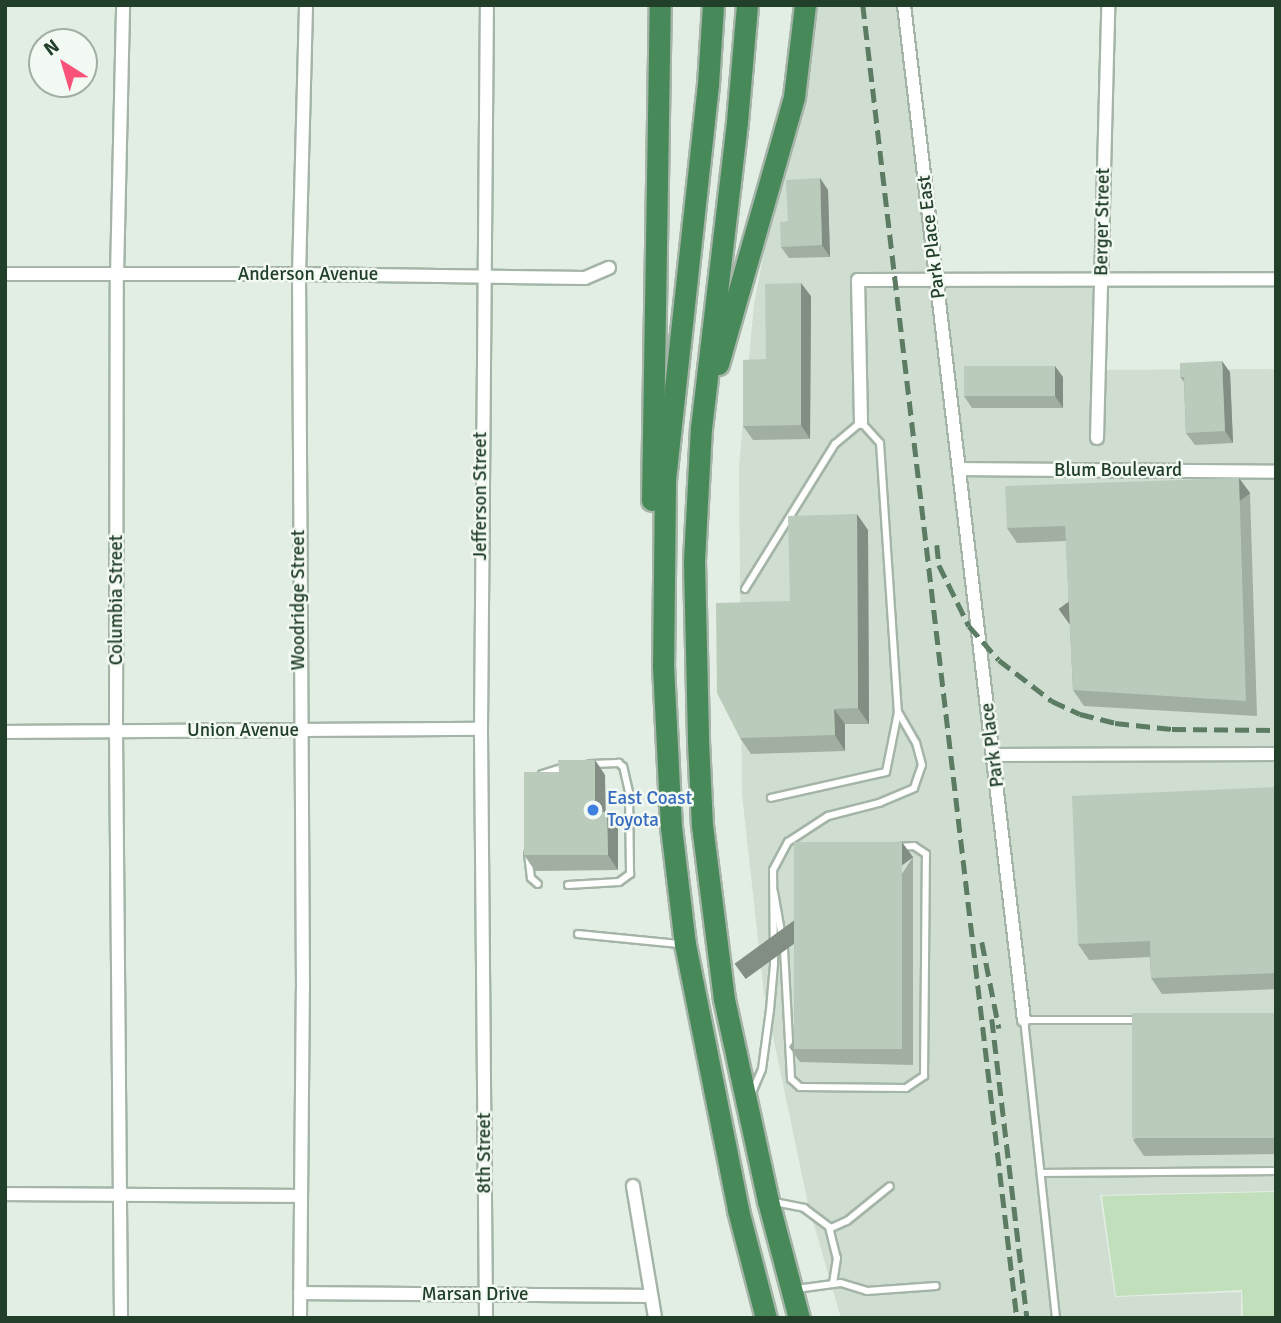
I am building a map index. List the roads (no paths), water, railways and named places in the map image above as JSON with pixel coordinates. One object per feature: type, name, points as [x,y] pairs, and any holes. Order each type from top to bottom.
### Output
[{"type":"highway","points":[[660,5],[652,493],[671,827],[685,944],[738,1210],[766,1318]]},
{"type":"highway","points":[[663,665],[666,483],[707,96],[713,5]]},
{"type":"highway","points":[[747,5],[737,121],[701,426],[694,573],[702,825],[724,999],[768,1201],[799,1318]]},
{"type":"highway","points":[[701,426],[800,70],[805,5]]},
{"type":"street","name":"Columbia Street","points":[[121,1318],[116,732],[117,275],[123,5]]},
{"type":"street","name":"Woodridge Street","points":[[300,1318],[303,989],[299,731],[299,274],[306,5]]},
{"type":"street","name":"Jefferson Street","points":[[483,988],[482,277],[487,5]]},
{"type":"street","name":"Park Place East","points":[[904,5],[960,469]]},
{"type":"street","name":"Berger Street","points":[[1097,438],[1108,5]]},
{"type":"street","name":"Anderson Avenue","points":[[5,274],[584,278],[609,268]]},
{"type":"street","points":[[861,422],[858,280],[1101,282],[1276,279]]},
{"type":"street","name":"Blum Boulevard","points":[[960,469],[1276,472]]},
{"type":"street","name":"Park Place","points":[[960,469],[1024,1020]]},
{"type":"street","name":"Union Avenue","points":[[5,732],[481,729]]},
{"type":"street","points":[[995,755],[1276,754]]},
{"type":"street","name":"8th Street","points":[[483,988],[486,1318]]},
{"type":"street","points":[[633,1185],[655,1318]]},
{"type":"street","points":[[5,1194],[301,1196]]},
{"type":"street","name":"Marsan Drive","points":[[300,1293],[650,1296]]},
{"type":"lane","points":[[745,589],[835,444],[861,422],[880,443],[898,712],[886,772],[771,798]]},
{"type":"lane","points":[[746,1106],[762,1069],[774,964],[773,870],[788,842],[828,817],[879,803],[914,788],[922,765],[916,743],[898,712]]},
{"type":"lane","points":[[532,777],[565,767],[603,762],[623,767],[629,792],[630,874],[619,882],[568,885]]},
{"type":"lane","points":[[529,840],[531,878],[538,884]]},
{"type":"lane","points":[[774,892],[784,949],[791,1079],[800,1087],[906,1088],[924,1076],[926,854],[914,846],[888,847]]},
{"type":"lane","points":[[578,934],[685,944]]},
{"type":"lane","points":[[1056,1318],[1024,1020],[1143,1020]]},
{"type":"lane","points":[[1041,1173],[1276,1171]]},
{"type":"lane","points":[[829,1227],[847,1221],[890,1186]]},
{"type":"lane","points":[[768,1201],[804,1208],[829,1227],[837,1258],[833,1283]]},
{"type":"lane","points":[[790,1290],[833,1283],[878,1291],[936,1286]]},
{"type":"railway","points":[[863,5],[1017,1318]]},
{"type":"railway","points":[[937,545],[939,565],[969,626],[999,660],[1052,701],[1080,714],[1115,723],[1172,729],[1276,730]]},
{"type":"railway","points":[[982,942],[999,1028]]},
{"type":"railway","points":[[992,1019],[1027,1318]]},
{"type":"place","name":"East Coast Toyota","points":[[593,810]]}]
